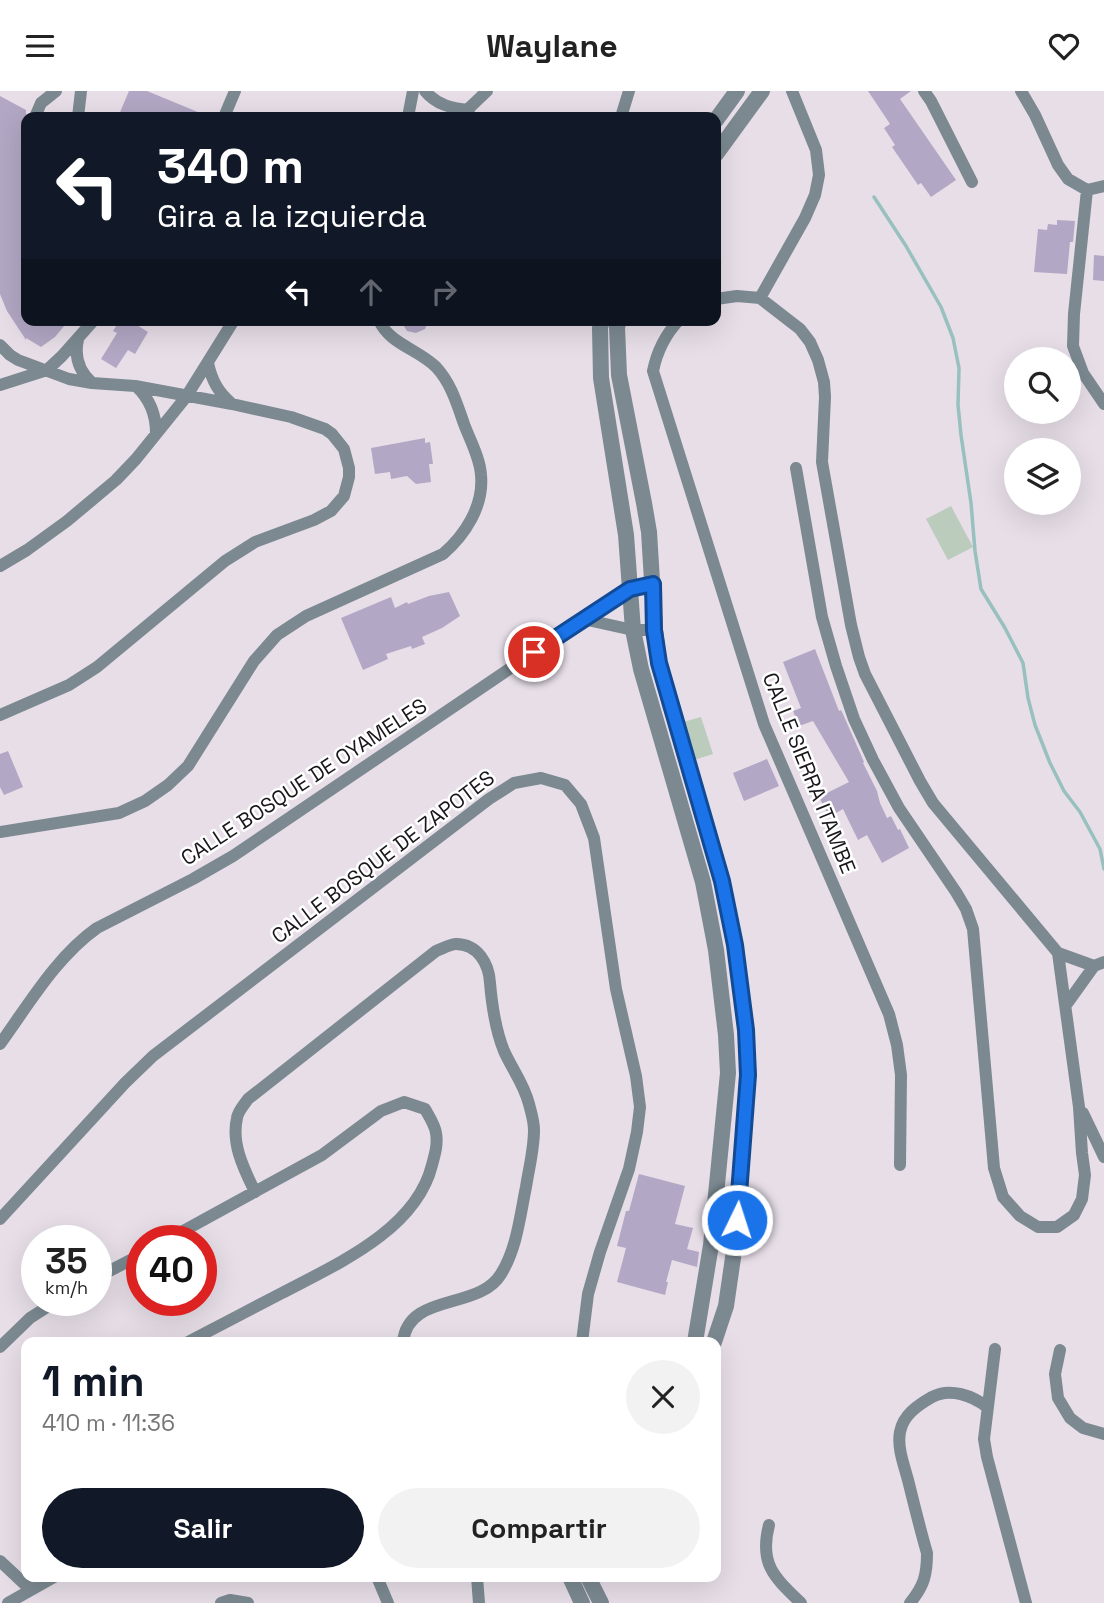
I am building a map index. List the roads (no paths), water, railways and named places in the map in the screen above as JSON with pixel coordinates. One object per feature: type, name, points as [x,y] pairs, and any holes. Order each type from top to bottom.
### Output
[{"type":"street","points":[[37,112],[41,103],[56,91]]},
{"type":"street","points":[[79,112],[81,91]]},
{"type":"street","points":[[226,112],[235,91]]},
{"type":"street","points":[[409,112],[413,91]]},
{"type":"street","points":[[425,91],[440,104],[459,112]]},
{"type":"street","points":[[465,112],[487,91]]},
{"type":"street","points":[[623,112],[629,91]]},
{"type":"street","points":[[721,113],[737,91]]},
{"type":"street","points":[[721,134],[762,91]]},
{"type":"street","points":[[760,298],[815,195],[818,175],[816,150],[792,91]]},
{"type":"street","points":[[924,91],[972,182]]},
{"type":"street","points":[[1021,91],[1058,165],[1068,179],[1087,190],[1104,186]]},
{"type":"street","points":[[1087,190],[1073,346],[1083,373],[1104,404]]},
{"type":"street","points":[[721,298],[737,296],[760,298],[806,335],[821,371],[826,404],[821,462],[859,657],[873,690],[933,803],[1058,953],[1086,1175],[1082,1199],[1074,1215],[1057,1227],[1038,1227],[1020,1216],[1003,1197],[994,1168],[990,1136],[973,929],[956,892],[899,808],[854,719],[835,666],[822,617],[796,468]]},
{"type":"street","points":[[0,385],[47,370],[89,326]]},
{"type":"street","points":[[0,566],[27,550],[116,480],[186,397],[230,326]]},
{"type":"street","points":[[0,832],[119,813],[145,801],[168,785],[188,766],[254,661],[277,635],[306,616],[443,554],[459,538],[476,507],[481,475],[453,393],[435,366],[389,336],[383,326]]},
{"type":"street","points":[[600,326],[601,378],[626,535],[633,630],[641,669],[703,882],[716,950],[726,1035],[728,1073],[711,1245],[696,1337]]},
{"type":"street","points":[[619,326],[619,375],[649,533],[654,630],[659,663],[722,881],[735,945],[746,1030],[748,1075],[735,1244],[726,1306],[716,1337]]},
{"type":"street","name":"CALLE SIERRA ITAMBE","points":[[674,326],[664,340],[653,371],[764,724],[889,1014],[901,1075],[900,1165]]},
{"type":"street","points":[[78,340],[76,353],[79,366],[92,383]]},
{"type":"street","points":[[0,345],[18,360],[69,379],[135,386],[291,417],[332,434],[344,449],[349,468],[347,487],[338,504],[323,516],[255,542],[225,561],[97,667],[69,685],[0,715]]},
{"type":"street","points":[[208,363],[212,379],[220,393],[232,404]]},
{"type":"street","points":[[135,386],[152,407],[156,433]]},
{"type":"street","points":[[630,589],[653,584]]},
{"type":"street","name":"CALLE BOSQUE DE OYAMELES","points":[[0,1044],[62,959],[97,927],[233,856],[630,589]]},
{"type":"street","points":[[583,619],[633,630],[654,630]]},
{"type":"street","name":"CALLE BOSQUE DE ZAPOTES","points":[[0,1219],[153,1056],[489,799],[514,783],[541,778],[565,785],[581,804],[594,838],[616,989],[636,1076],[640,1107],[629,1169],[588,1294],[583,1337]]},
{"type":"street","points":[[255,1192],[242,1163],[235,1137],[237,1116],[248,1099],[436,951],[455,944],[472,947],[482,957],[489,971],[495,1026],[528,1101],[534,1128],[532,1156],[516,1236],[510,1258],[500,1277],[472,1296],[429,1307],[414,1318],[403,1337]]},
{"type":"street","points":[[1058,953],[1099,964],[1066,1005]]},
{"type":"street","points":[[194,1225],[322,1155],[381,1111],[404,1102],[425,1109],[436,1131],[436,1149],[430,1175],[418,1199],[398,1221],[340,1262],[198,1337]]},
{"type":"street","points":[[1079,1107],[1104,1157]]},
{"type":"street","points":[[0,1347],[33,1316]]},
{"type":"street","points":[[995,1349],[984,1439],[986,1457],[1026,1603]]},
{"type":"street","points":[[1060,1350],[1055,1374],[1058,1398],[1070,1418],[1083,1428],[1104,1434]]},
{"type":"street","points":[[910,1603],[921,1588],[927,1571],[927,1553],[901,1452],[900,1432],[907,1416],[937,1394],[959,1394],[976,1398],[987,1407]]},
{"type":"street","points":[[769,1525],[765,1540],[766,1558],[773,1574],[800,1603]]},
{"type":"street","points":[[0,1560],[21,1580]]},
{"type":"street","points":[[23,1582],[31,1590]]},
{"type":"street","points":[[8,1603],[45,1582]]},
{"type":"street","points":[[379,1582],[388,1603]]},
{"type":"street","points":[[477,1582],[479,1603]]},
{"type":"street","points":[[572,1582],[582,1603]]},
{"type":"street","points":[[590,1582],[601,1603]]},
{"type":"street","points":[[221,1603],[230,1600],[248,1603]]},
{"type":"waterway","points":[[874,197],[941,307],[953,338],[959,368],[958,405],[961,435],[981,589],[1023,663],[1035,725],[1064,791],[1080,812],[1100,849],[1104,869]]}]
